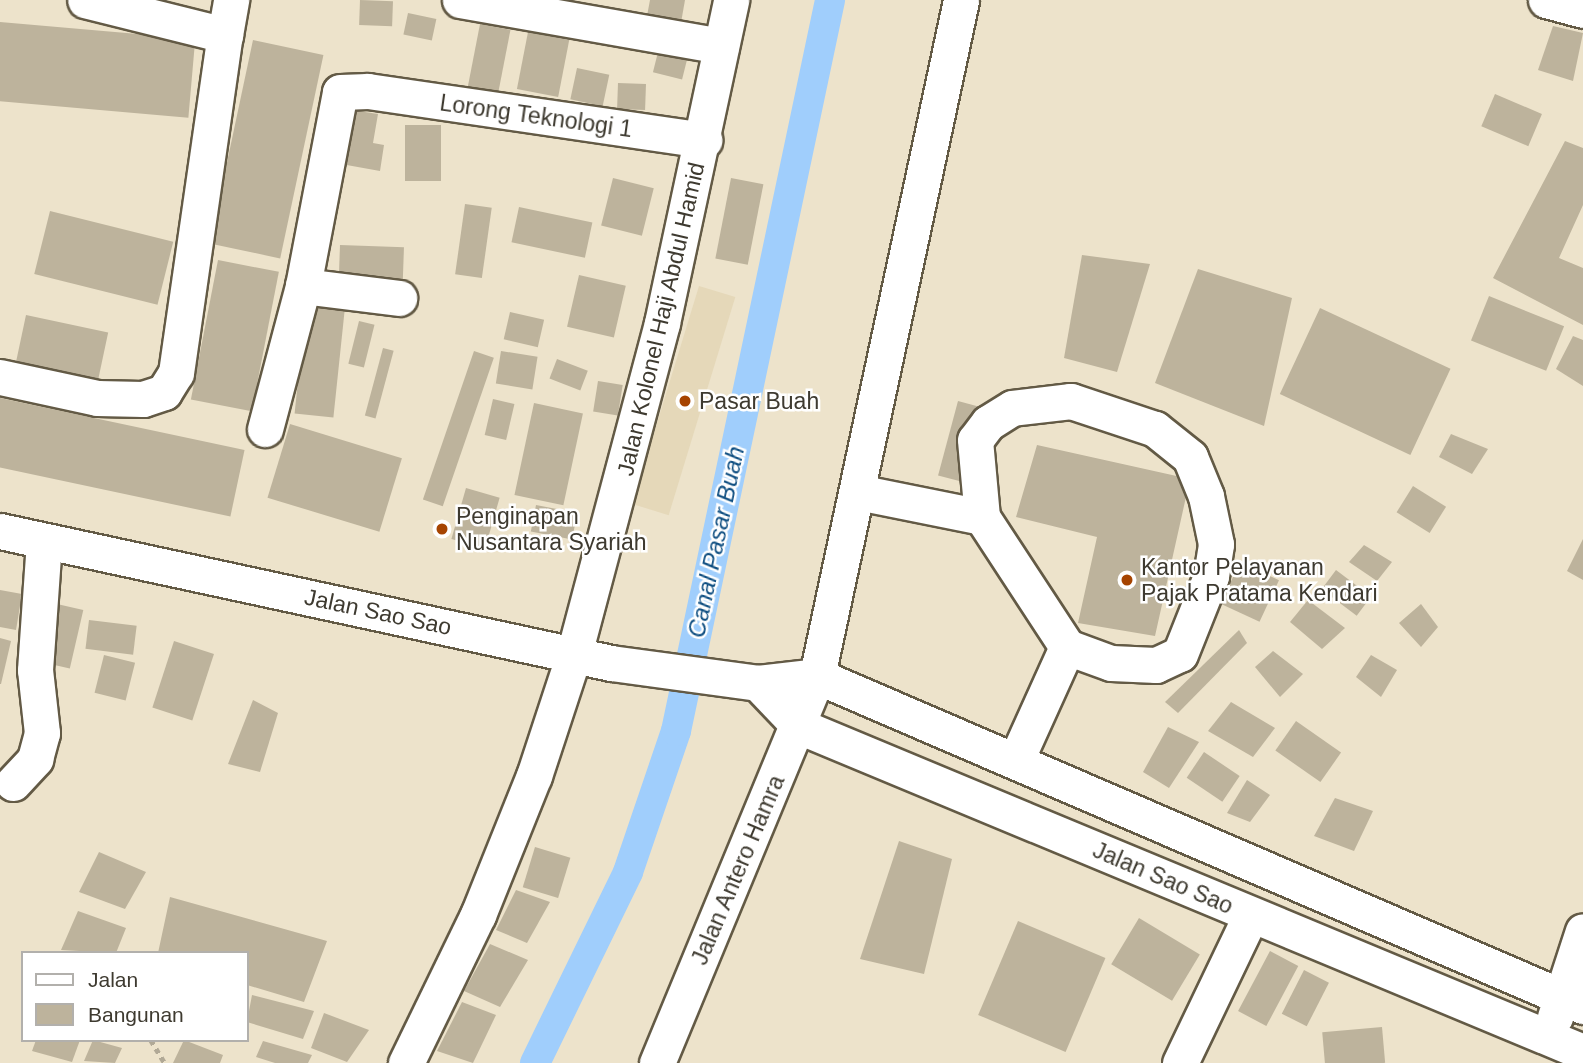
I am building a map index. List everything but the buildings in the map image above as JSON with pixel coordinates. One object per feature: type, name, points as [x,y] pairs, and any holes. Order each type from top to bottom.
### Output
[{"type":"street","points":[[85,0],[225,35]]},
{"type":"street","points":[[0,377],[97,398],[143,399],[164,393],[176,373],[231,0]]},
{"type":"street","points":[[460,0],[721,46]]},
{"type":"street","name":"Jalan Kolonel Haji Abdul Hamid","points":[[406,1063],[478,915],[534,776],[574,654],[625,474],[704,140],[731,0]]},
{"type":"street","name":"Jalan Antero Hamra","points":[[657,1063],[799,726],[817,676],[961,0]]},
{"type":"street","points":[[1546,0],[1583,10]]},
{"type":"street","name":"Lorong Teknologi 1","points":[[303,286],[337,100],[345,90],[368,91],[704,140]]},
{"type":"street","points":[[265,429],[303,286],[400,298]]},
{"type":"street","points":[[1071,401],[1098,407],[1155,429],[1190,457],[1206,496],[1216,544],[1211,576],[1180,654],[1156,665],[1111,663],[1067,647],[982,517],[975,440],[988,423],[1012,408],[1071,401]]},
{"type":"street","points":[[858,492],[982,517]]},
{"type":"street","name":"Jalan Sao Sao","points":[[0,531],[611,663],[758,683],[817,676],[1573,1001]]},
{"type":"street","points":[[13,783],[35,759],[42,733],[35,670],[44,541]]},
{"type":"street","points":[[1016,760],[1067,647]]},
{"type":"street","name":"Jalan Sao Sao","points":[[758,683],[799,726],[1583,1052]]},
{"type":"street","points":[[1180,1063],[1251,915]]},
{"type":"street","points":[[1548,1037],[1573,1001],[1583,931]]},
{"type":"path","points":[[152,1042],[165,1063]]},
{"type":"shaded area","name":"Pasar Buah","points":[[699,286],[735,297],[669,515],[632,504]]},
{"type":"waterway","name":"Canal Pasar Buah","points":[[535,1063],[628,872],[676,731],[830,0]]},
{"type":"place","name":"Pasar Buah","points":[[685,401]]},
{"type":"place","name":"Penginapan Nusantara Syariah","points":[[442,529]]},
{"type":"place","name":"Kantor Pelayanan Pajak Pratama Kendari","points":[[1127,580]]}]
